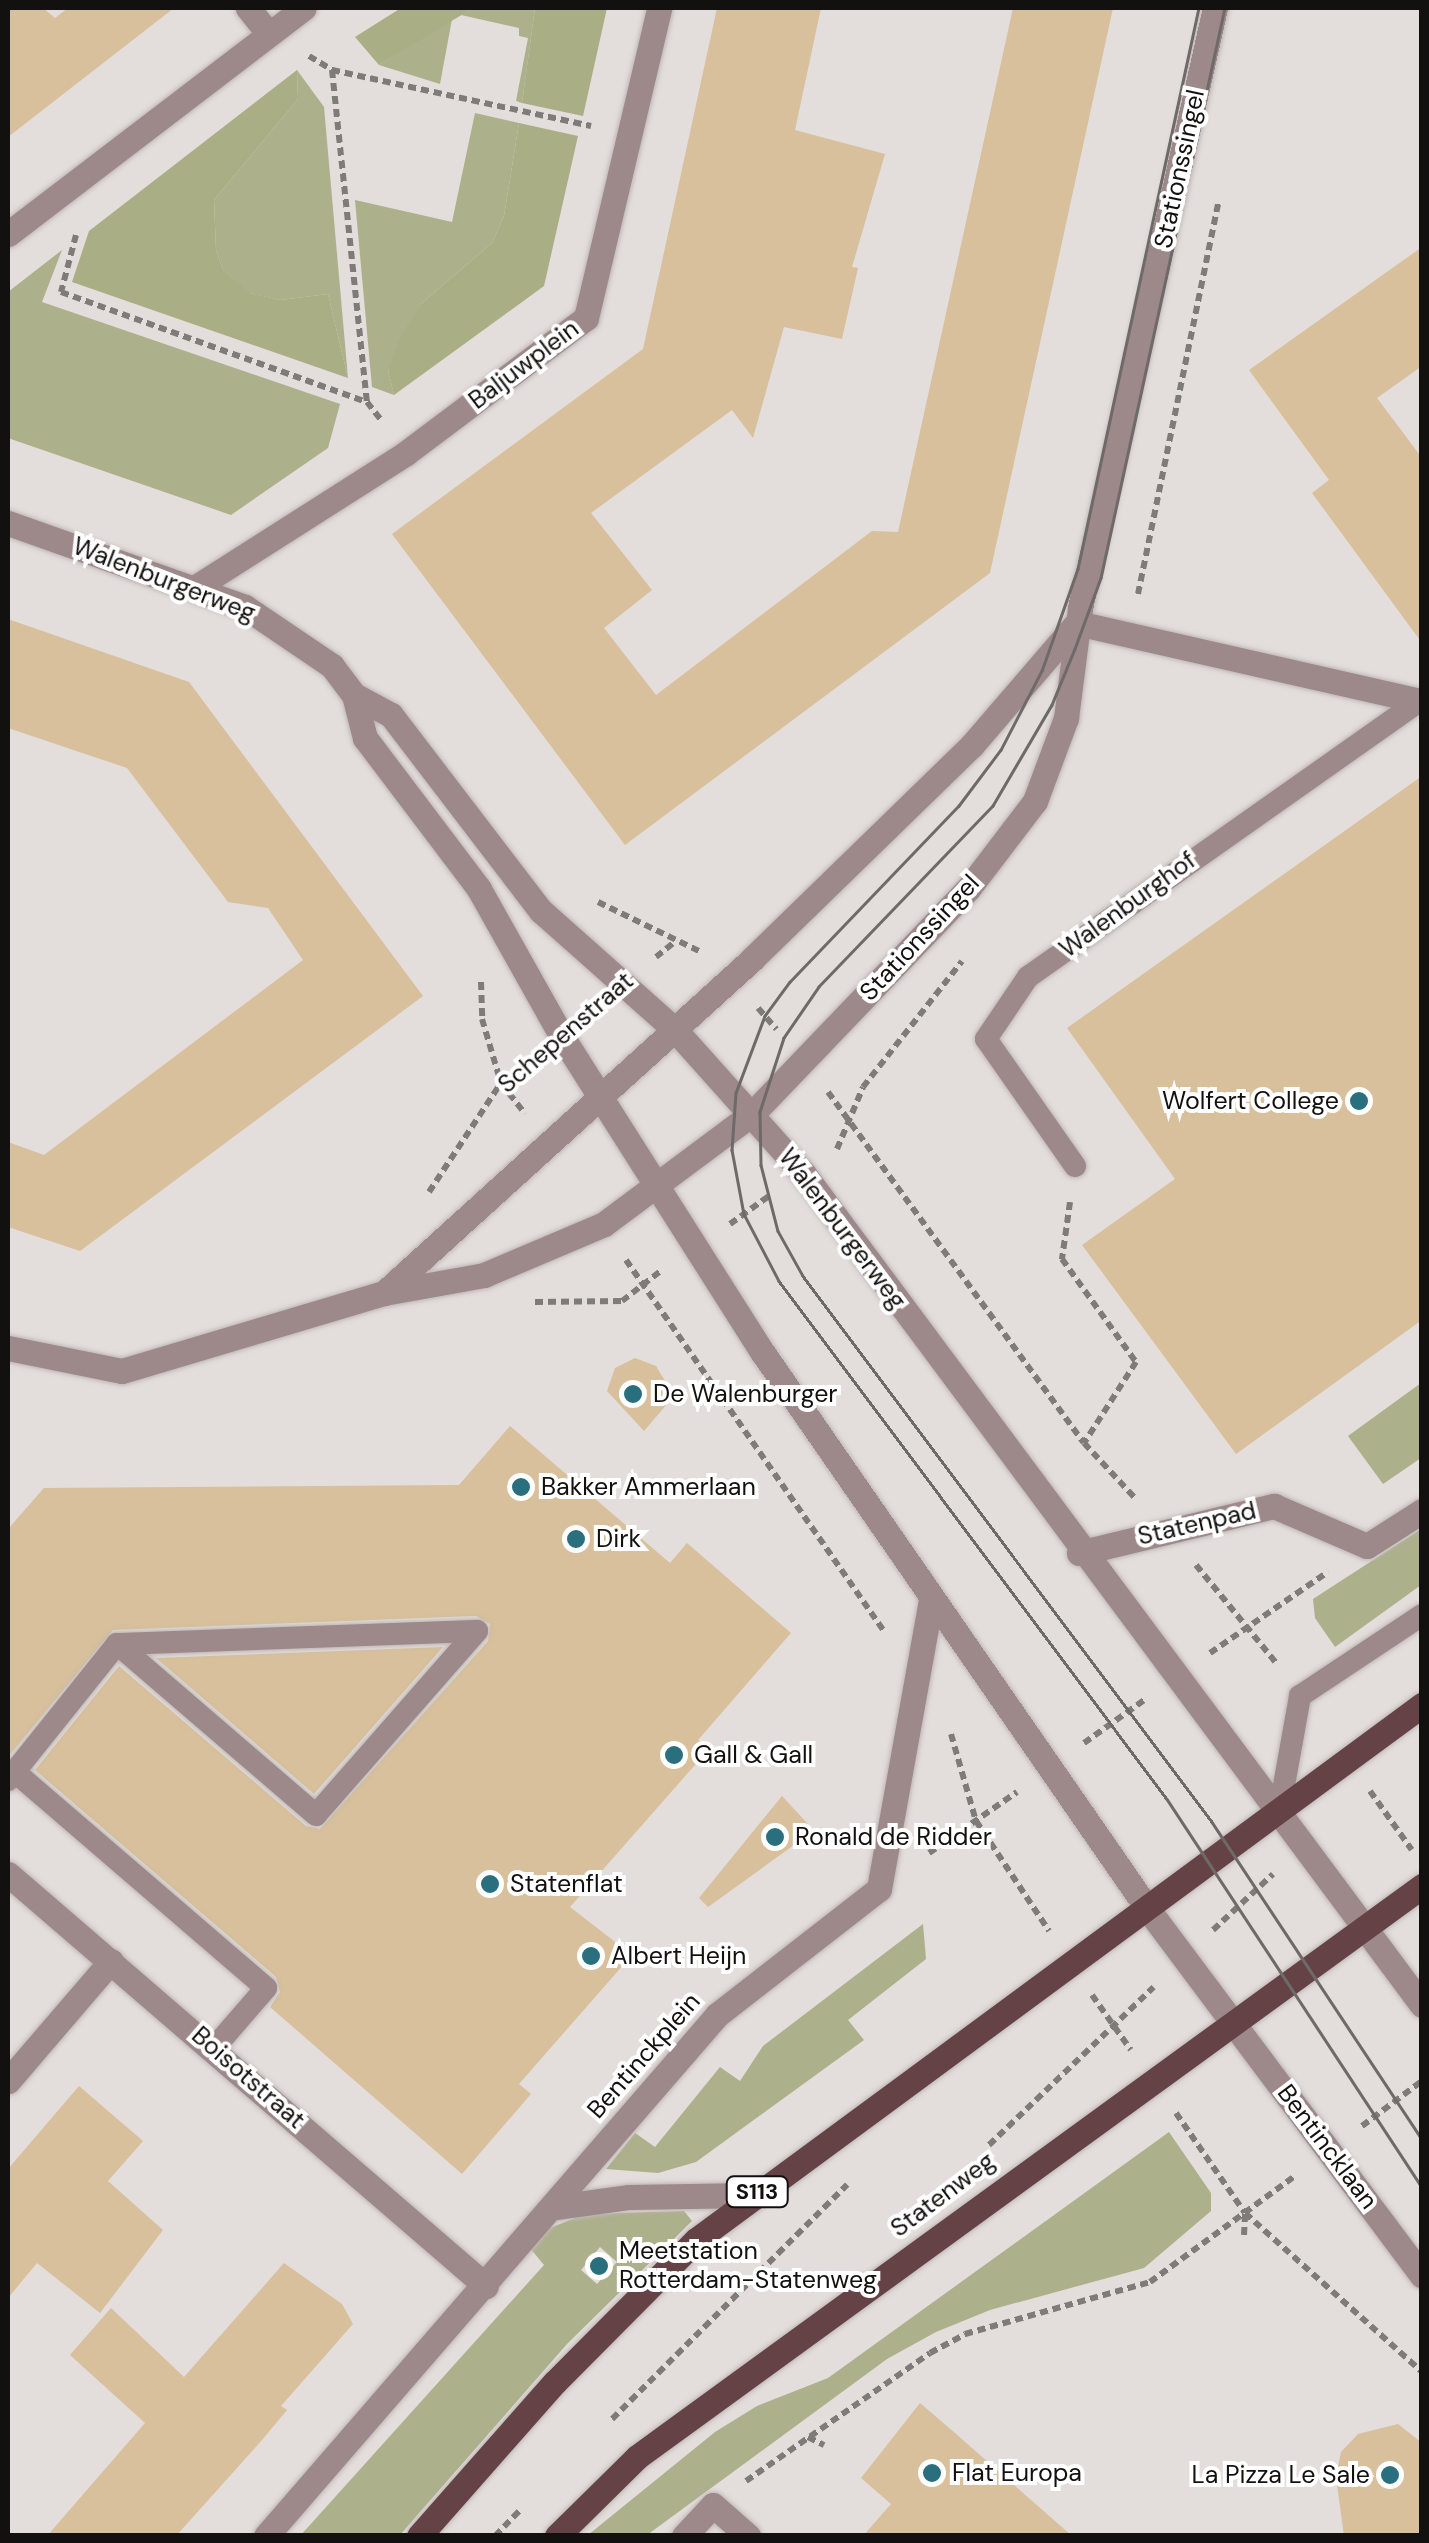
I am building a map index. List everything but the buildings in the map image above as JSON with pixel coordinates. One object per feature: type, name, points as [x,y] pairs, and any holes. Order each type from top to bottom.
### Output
[{"type":"main road","name":"S113","points":[[419,2536],[555,2382],[696,2240],[1068,1962],[1279,1813],[1422,1705]]},
{"type":"main road","points":[[1231,2021],[1422,1886]]},
{"type":"main road","name":"Statenweg","points":[[557,2536],[637,2458],[1231,2021]]},
{"type":"street","points":[[248,8],[266,30]]},
{"type":"street","points":[[8,234],[266,30],[304,8]]},
{"type":"street","name":"Baljuwplein","points":[[196,587],[406,453],[586,318],[659,8]]},
{"type":"street","name":"Stationssingel","points":[[659,1189],[753,1112],[968,889],[1035,801],[1066,718],[1077,624],[1215,8]]},
{"type":"street","name":"Walenburgerweg","points":[[8,522],[196,587],[291,633],[354,695],[392,715],[541,911],[676,1031],[753,1112],[803,1173],[1079,1553],[1279,1813]]},
{"type":"street","name":"Stationssingel","points":[[602,1098],[972,745],[1077,624]]},
{"type":"street","name":"Walenburghof","points":[[1077,624],[1419,702]]},
{"type":"street","name":"Walenburgerweg","points":[[354,695],[365,738],[479,889],[561,1035],[695,1248],[931,1601],[1147,1908]]},
{"type":"street","points":[[384,1293],[602,1098]]},
{"type":"street","points":[[8,1350],[122,1372],[384,1293],[484,1274],[604,1224],[659,1189]]},
{"type":"street","name":"Statenpad","points":[[1079,1553],[1274,1506],[1367,1546]]},
{"type":"street","points":[[1367,1546],[1422,1510]]},
{"type":"street","name":"Bentinckplein","points":[[486,2286],[717,2015],[879,1888],[914,1675],[931,1601]]},
{"type":"street","points":[[1279,1813],[1422,2005]]},
{"type":"street","name":"Boisotstraat","points":[[8,1874],[486,2286]]},
{"type":"street","points":[[1147,1908],[1231,2021]]},
{"type":"street","points":[[8,2081],[111,1962]]},
{"type":"street","name":"Bentincklaan","points":[[1231,2021],[1422,2275]]},
{"type":"street","points":[[556,2207],[628,2197],[752,2195]]},
{"type":"street","points":[[266,2536],[486,2286]]},
{"type":"street","points":[[684,2536],[713,2505],[748,2536]]},
{"type":"lane","name":"Walenburghof","points":[[1075,1166],[986,1039],[1028,977],[1419,702]]},
{"type":"lane","points":[[1279,1813],[1300,1696],[1422,1615]]},
{"type":"lane","points":[[118,1644],[316,1815],[478,1631],[118,1644],[11,1776],[266,1988],[214,2048]]},
{"type":"path","points":[[266,30],[332,70],[632,134]]},
{"type":"path","points":[[332,70],[367,402],[406,453]]},
{"type":"path","points":[[63,193],[78,226],[60,292],[367,402]]},
{"type":"path","name":"Schepenstraat","points":[[624,982],[676,941]]},
{"type":"path","points":[[481,963],[482,1019],[502,1082],[549,1146]]},
{"type":"path","name":"Schepenstraat","points":[[420,1210],[502,1082],[561,1035]]},
{"type":"path","points":[[641,1285],[838,1148],[850,1118],[1084,1444],[1136,1362],[1062,1259],[1075,1166]]},
{"type":"path","points":[[604,1224],[641,1285],[914,1675],[954,1740],[976,1821],[1068,1962],[1245,2213],[1422,2372]]},
{"type":"path","points":[[1249,1624],[1367,1546]]},
{"type":"path","points":[[1244,2235],[1245,2213]]},
{"type":"path","points":[[713,2505],[870,2389],[965,2334],[1150,2282],[1245,2213]]},
{"type":"path","points":[[808,2437],[824,2445]]},
{"type":"green space","points":[[401,8],[473,8],[379,65],[355,37]]},
{"type":"green space","points":[[473,8],[535,8],[522,103],[516,101],[528,38],[519,36],[519,28],[461,15]]},
{"type":"green space","points":[[535,8],[607,8],[583,116],[522,103]]},
{"type":"green space","points":[[452,19],[440,84],[379,65]]},
{"type":"green space","points":[[297,70],[324,107],[348,378],[328,294],[280,300],[249,293],[223,270],[216,250],[214,200],[298,99]]},
{"type":"green space","points":[[297,70],[298,99],[214,200],[216,250],[223,270],[250,293],[280,300],[328,294],[348,378],[72,282],[89,231]]},
{"type":"green space","points":[[475,113],[519,123],[504,216],[492,243],[422,303],[388,370],[394,395],[372,387],[355,200],[452,222]]},
{"type":"green space","points":[[519,123],[578,136],[544,286],[394,395],[388,370],[401,336],[422,303],[492,243],[504,216]]},
{"type":"green space","points":[[62,250],[42,302],[340,404],[328,448],[231,515],[8,438],[8,292]]},
{"type":"green space","points":[[1421,1383],[1421,1458],[1383,1484],[1348,1436]]},
{"type":"green space","points":[[1421,1529],[1421,1585],[1335,1647],[1315,1618],[1313,1599]]},
{"type":"green space","points":[[923,1924],[926,1959],[848,2020],[864,2040],[696,2162],[658,2173],[606,2169],[635,2133],[655,2147],[720,2067],[740,2081],[763,2046]]},
{"type":"green space","points":[[1169,2132],[1211,2193],[1211,2211],[1144,2268],[990,2310],[936,2332],[887,2359],[647,2535],[588,2535],[715,2432],[757,2406],[828,2378]]},
{"type":"green space","points":[[684,2211],[692,2221],[567,2344],[400,2535],[300,2536],[544,2265],[530,2248],[550,2228],[585,2214]],"holes":[[[600,2247],[617,2262],[597,2284],[581,2270]]]},
{"type":"tram line","points":[[1199,8],[1078,569],[1042,671],[1001,750],[959,806],[790,982],[765,1016],[736,1093],[732,1150],[744,1214],[779,1281],[1167,1799],[1422,2187]]},
{"type":"tram line","points":[[1225,8],[1101,578],[1075,649],[1052,705],[993,806],[819,987],[784,1038],[760,1112],[761,1165],[778,1231],[803,1276],[1212,1822],[1422,2139]]},
{"type":"place","name":"Wolfert College","points":[[1359,1101]]},
{"type":"place","name":"De Walenburger","points":[[633,1394]]},
{"type":"place","name":"Bakker Ammerlaan","points":[[521,1487]]},
{"type":"place","name":"Dirk","points":[[576,1539]]},
{"type":"place","name":"Gall & Gall","points":[[674,1755]]},
{"type":"place","name":"Ronald de Ridder","points":[[775,1837]]},
{"type":"place","name":"Statenflat","points":[[490,1884]]},
{"type":"place","name":"Albert Heijn","points":[[591,1956]]},
{"type":"place","name":"Meetstation Rotterdam-Statenweg","points":[[599,2266]]},
{"type":"place","name":"Flat Europa","points":[[932,2473]]},
{"type":"place","name":"La Pizza Le Sale","points":[[1390,2475]]}]
